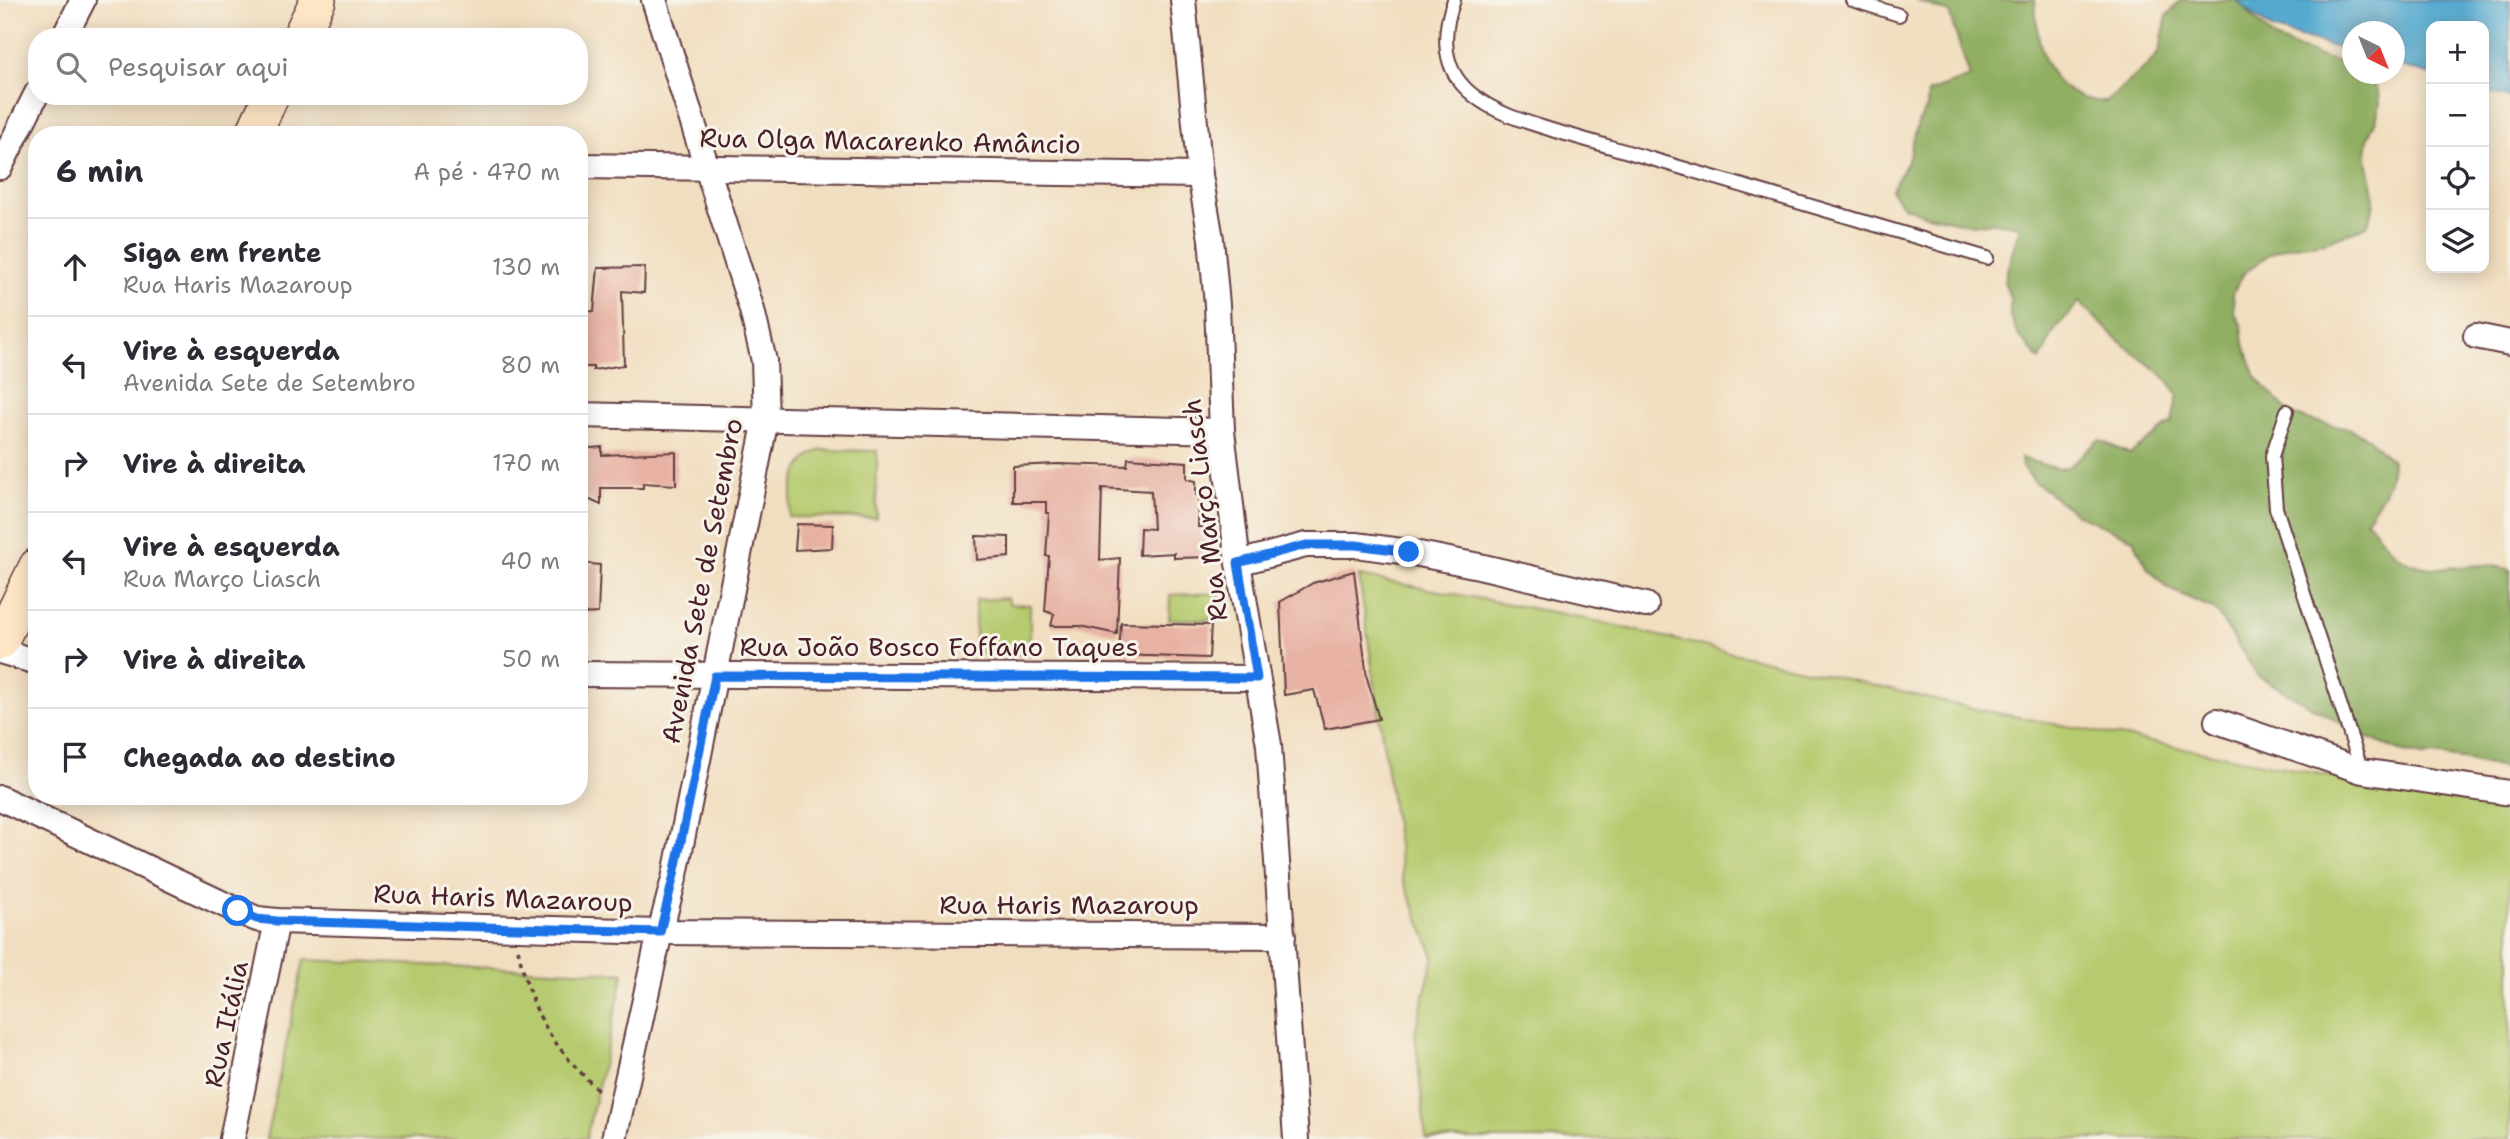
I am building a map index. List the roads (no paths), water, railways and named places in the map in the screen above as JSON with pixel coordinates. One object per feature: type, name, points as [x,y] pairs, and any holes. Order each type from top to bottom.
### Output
[{"type":"street","points":[[69,28],[83,0]]},
{"type":"street","points":[[304,28],[318,0]]},
{"type":"street","name":"Avenida Sete de Setembro","points":[[614,1139],[674,875],[766,419],[764,361],[752,310],[654,0]]},
{"type":"street","name":"Rua Março Liasch","points":[[1183,0],[1200,175],[1211,239],[1217,304],[1222,431],[1238,563],[1269,745],[1296,1139]]},
{"type":"street","points":[[0,167],[31,105]]},
{"type":"street","points":[[257,126],[267,105]]},
{"type":"street","name":"Rua Olga Macarenko Amâncio","points":[[588,166],[1200,175]]},
{"type":"street","points":[[2476,336],[2510,342]]},
{"type":"street","points":[[588,415],[1222,431]]},
{"type":"street","points":[[1238,563],[1306,545],[1356,545],[1479,566],[1646,605]]},
{"type":"street","points":[[0,642],[28,584]]},
{"type":"street","points":[[0,651],[28,659]]},
{"type":"street","name":"Rua João Bosco Foffano Taques","points":[[588,674],[1257,678]]},
{"type":"street","points":[[2217,721],[2362,771],[2510,793]]},
{"type":"street","name":"Rua Haris Mazaroup","points":[[0,798],[257,919],[514,930],[1283,936]]},
{"type":"street","name":"Rua Itália","points":[[232,1139],[277,921]]},
{"type":"lane","points":[[1454,0],[1447,17],[1445,44],[1448,60],[1454,75],[1472,95],[1495,110],[1617,150],[1987,258]]},
{"type":"lane","points":[[1852,0],[1899,15]]},
{"type":"lane","points":[[2287,411],[2272,456],[2276,508],[2362,771]]},
{"type":"water","points":[[2236,0],[2510,0],[2510,98],[2489,92],[2489,21],[2426,21],[2426,73],[2405,67],[2405,21],[2342,21],[2342,49],[2272,29]]}]
